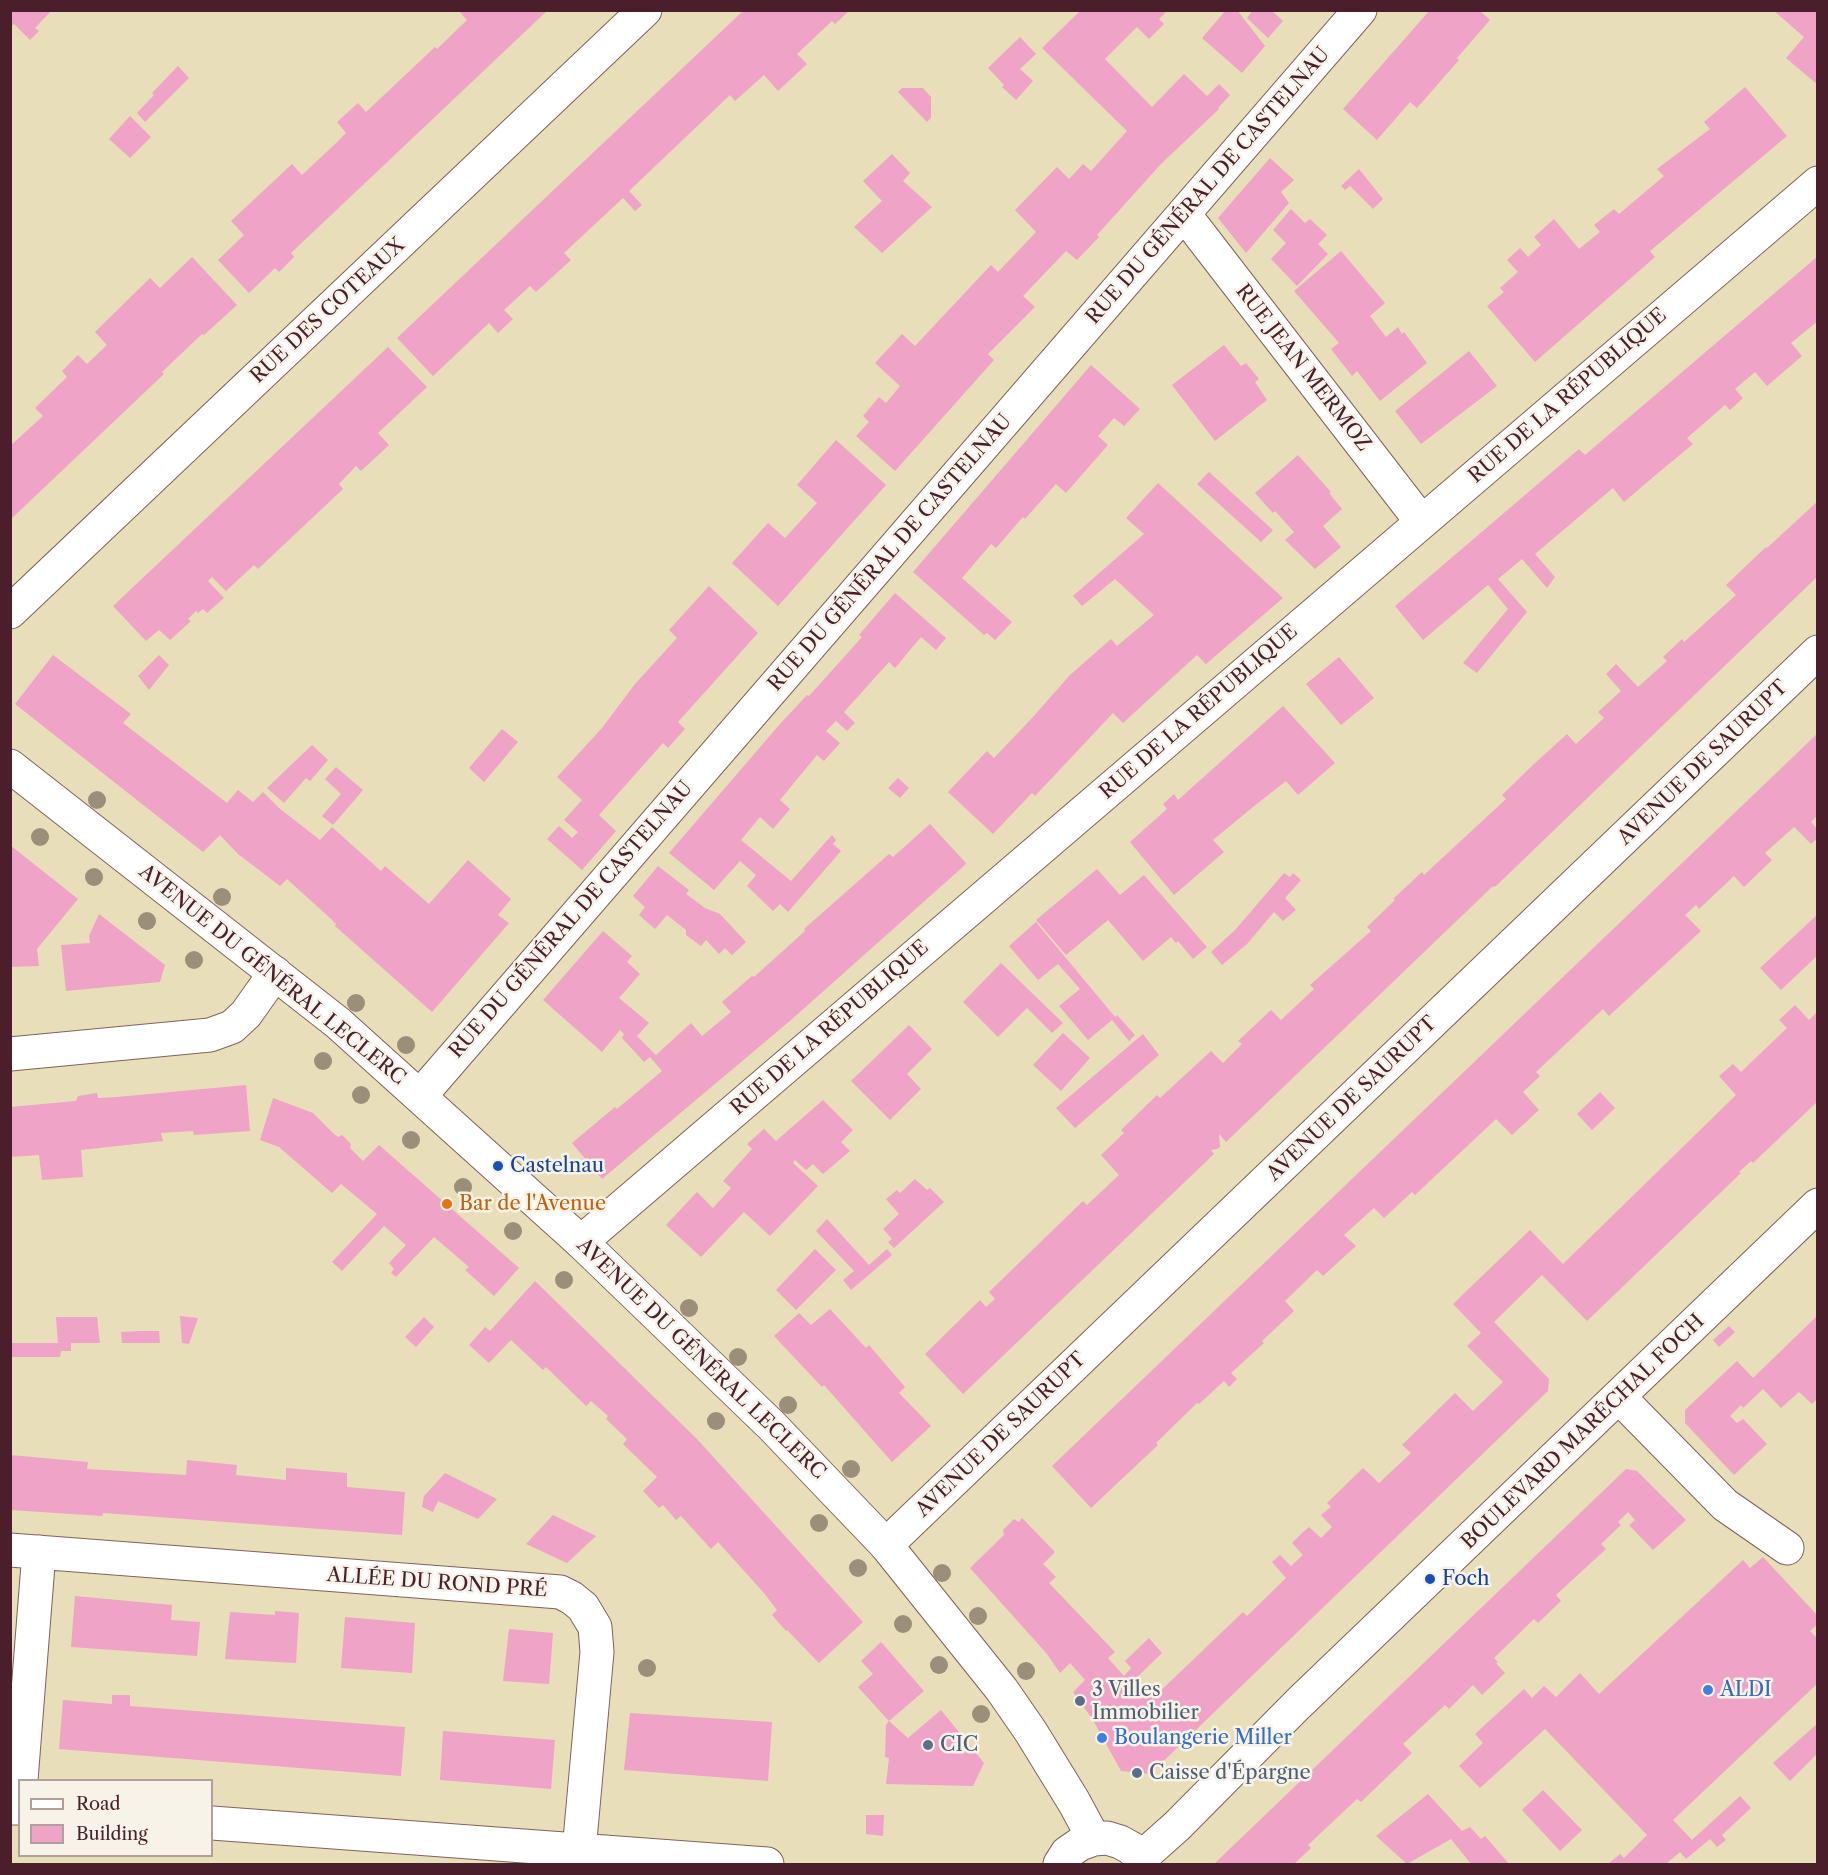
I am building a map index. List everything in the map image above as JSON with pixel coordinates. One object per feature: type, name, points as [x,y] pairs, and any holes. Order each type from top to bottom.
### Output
[{"type":"street","name":"RUE DES COTEAUX","points":[[10,612],[645,10]]},
{"type":"street","name":"RUE DU GÉNÉRAL DE CASTELNAU","points":[[420,1096],[1360,10]]},
{"type":"street","name":"RUE DE LA RÉPUBLIQUE","points":[[581,1242],[1818,183]]},
{"type":"street","name":"RUE JEAN MERMOZ","points":[[1184,214],[1421,521]]},
{"type":"street","name":"AVENUE DE SAURUPT","points":[[886,1545],[1818,652]]},
{"type":"street","name":"AVENUE DU GÉNÉRAL LECLERC","points":[[10,766],[338,1023],[581,1242],[772,1426],[886,1545],[1002,1690],[1031,1732],[1094,1839]]},
{"type":"street","points":[[10,1054],[210,1035],[232,1027],[246,1014],[275,973]]},
{"type":"street","name":"BOULEVARD MARÉCHAL FOCH","points":[[1142,1861],[1298,1704],[1818,1205]]},
{"type":"street","points":[[1619,1397],[1725,1504],[1787,1548]]},
{"type":"street","name":"ALLÉE DU ROND PRÉ","points":[[21,1779],[25,1551],[560,1592],[583,1607],[595,1627],[597,1652],[579,1851]]},
{"type":"street","points":[[213,1823],[767,1864]]},
{"type":"street","points":[[1060,1864],[1067,1853],[1080,1844],[1094,1839],[1107,1838],[1131,1848],[1142,1861]]},
{"type":"building","points":[[10,10],[52,10],[35,28],[39,31],[30,40],[14,24],[10,27]]},
{"type":"building","points":[[458,10],[548,10],[291,253],[294,257],[279,272],[275,268],[249,293],[218,260],[244,235],[231,221],[292,164],[302,175],[346,133],[337,122],[358,103],[366,112],[467,20]]},
{"type":"building","points":[[744,10],[850,10],[835,24],[832,21],[797,54],[807,64],[778,91],[764,75],[735,101],[730,95],[629,191],[642,205],[635,211],[623,198],[564,253],[571,260],[536,292],[530,286],[504,310],[513,319],[498,333],[489,323],[433,376],[397,338]]},
{"type":"building","points":[[1081,10],[1168,10],[1159,19],[1164,24],[1149,39],[1137,27],[1105,59],[1152,107],[1184,74],[1207,96],[1219,84],[1230,95],[1219,109],[1161,164],[1077,260],[1066,251],[1023,296],[1035,307],[988,354],[994,360],[895,471],[856,436],[869,422],[863,416],[879,397],[886,403],[900,386],[875,363],[902,334],[915,346],[991,265],[998,272],[1036,232],[1015,210],[1057,167],[1069,179],[1083,164],[1091,171],[1127,131],[1042,48]]},
{"type":"building","points":[[1226,10],[1237,10],[1265,46],[1242,73],[1202,38]]},
{"type":"building","points":[[1253,10],[1271,10],[1283,21],[1268,38],[1247,18]]},
{"type":"building","points":[[1430,10],[1479,10],[1490,20],[1417,108],[1410,102],[1377,140],[1343,109]]},
{"type":"building","points":[[1773,10],[1818,10],[1818,85],[1786,58],[1804,37]]},
{"type":"building","points":[[1020,37],[1036,54],[1020,69],[1033,81],[1016,100],[1002,87],[1004,85],[988,68]]},
{"type":"building","points":[[178,66],[189,78],[145,122],[137,113],[154,95],[152,93]]},
{"type":"building","points":[[1745,87],[1787,136],[1650,251],[1655,257],[1535,362],[1487,306],[1504,292],[1500,288],[1518,272],[1507,260],[1520,248],[1528,257],[1541,245],[1534,237],[1554,219],[1579,249],[1600,232],[1594,225],[1614,209],[1619,214],[1664,176],[1657,169],[1710,129],[1704,122]]},
{"type":"building","points":[[902,88],[923,88],[931,97],[931,118],[927,122],[898,92]]},
{"type":"building","points":[[130,116],[151,137],[130,158],[109,139]]},
{"type":"building","points":[[892,154],[910,173],[903,181],[932,207],[882,253],[854,227],[882,201],[863,181]]},
{"type":"building","points":[[1270,158],[1294,180],[1281,192],[1289,203],[1246,253],[1218,218]]},
{"type":"building","points":[[1359,169],[1383,199],[1373,209],[1350,186],[1345,190],[1341,186]]},
{"type":"building","points":[[1291,209],[1305,223],[1310,219],[1327,235],[1318,244],[1328,254],[1297,286],[1271,259],[1286,243],[1273,230]]},
{"type":"building","points":[[1341,251],[1385,303],[1370,316],[1386,337],[1398,327],[1427,363],[1380,401],[1357,371],[1352,376],[1331,349],[1339,343],[1294,291]]},
{"type":"building","points":[[1818,256],[1818,321],[1791,343],[1802,356],[1767,386],[1755,372],[1735,389],[1743,398],[1730,410],[1725,405],[1687,438],[1693,444],[1624,502],[1613,488],[1535,554],[1555,577],[1547,588],[1522,559],[1498,579],[1527,612],[1477,673],[1463,663],[1508,609],[1488,585],[1423,640],[1395,606],[1579,449],[1585,455]]},
{"type":"building","points":[[192,257],[237,305],[204,335],[202,334],[162,372],[164,374],[10,520],[10,446],[43,416],[35,408],[67,377],[62,371],[78,355],[87,364],[107,345],[95,332],[150,278],[160,288]]},
{"type":"building","points":[[1224,345],[1241,366],[1246,363],[1259,379],[1255,382],[1267,400],[1215,441],[1172,385]]},
{"type":"building","points":[[388,347],[427,387],[378,433],[389,445],[361,471],[356,466],[339,484],[343,489],[258,569],[254,565],[226,591],[212,577],[208,581],[224,598],[207,613],[203,609],[198,613],[196,611],[188,619],[191,621],[170,640],[159,630],[146,641],[113,606]]},
{"type":"building","points":[[1469,351],[1497,386],[1421,444],[1395,411]]},
{"type":"building","points":[[1091,365],[1140,409],[1124,426],[1114,418],[1098,436],[1108,445],[1066,493],[1056,484],[996,548],[991,544],[962,578],[1012,622],[995,640],[987,633],[984,635],[913,572]]},
{"type":"building","points":[[836,440],[886,485],[778,606],[732,563],[768,523],[785,538],[817,503],[797,485]]},
{"type":"building","points":[[1298,455],[1331,492],[1329,493],[1342,509],[1323,526],[1341,547],[1315,569],[1285,540],[1294,532],[1255,493]]},
{"type":"building","points":[[1209,472],[1273,530],[1261,542],[1197,484]]},
{"type":"building","points":[[1158,483],[1283,598],[1206,664],[1197,655],[1123,723],[1113,713],[1035,796],[1032,793],[993,834],[948,792],[987,751],[994,758],[1070,675],[1111,639],[1117,646],[1154,615],[1115,579],[1082,606],[1073,596],[1144,534],[1126,518]]},
{"type":"building","points":[[1818,501],[1818,576],[1226,1142],[1219,1134],[1220,1147],[1211,1150],[1214,1154],[963,1394],[925,1354],[980,1300],[986,1307],[995,1299],[989,1292],[1083,1201],[1087,1205],[1119,1175],[1101,1155],[1124,1133],[1121,1130],[1157,1095],[1160,1098],[1211,1051],[1223,1063],[1242,1044],[1238,1041],[1271,1010],[1281,1020],[1314,989],[1310,985],[1371,931],[1367,927],[1395,900],[1393,899],[1422,872],[1424,875],[1506,799],[1502,795],[1534,764],[1567,734],[1576,744],[1604,718],[1598,712],[1621,691],[1606,674],[1616,664],[1638,687],[1667,661],[1663,657],[1682,639],[1684,642],[1736,595],[1726,585]]},
{"type":"building","points":[[709,586],[758,633],[678,722],[685,729],[668,748],[663,743],[599,815],[616,831],[582,870],[547,839],[559,826],[572,838],[578,832],[564,820],[582,800],[557,777],[602,728],[635,684],[677,638],[669,630]]},
{"type":"building","points":[[895,593],[946,638],[936,650],[921,637],[895,668],[889,662],[844,712],[855,723],[847,731],[836,721],[826,731],[840,743],[824,761],[817,755],[780,800],[790,809],[773,829],[760,817],[741,840],[791,881],[832,835],[836,840],[833,844],[841,851],[788,912],[780,904],[773,911],[747,886],[756,875],[740,861],[714,890],[669,853],[780,724],[807,695],[809,696],[862,637],[859,635]]},
{"type":"building","points":[[53,655],[131,714],[123,723],[227,803],[238,790],[253,802],[263,792],[279,808],[320,840],[332,827],[381,871],[385,866],[429,904],[468,860],[511,899],[498,915],[509,923],[432,1012],[335,926],[336,924],[330,918],[287,879],[280,886],[238,854],[220,835],[203,852],[15,704]]},
{"type":"building","points":[[159,655],[169,665],[149,690],[138,676]]},
{"type":"building","points":[[1339,657],[1374,698],[1341,725],[1306,684]]},
{"type":"building","points":[[1283,706],[1335,763],[1298,795],[1286,781],[1253,807],[1213,840],[1224,852],[1174,895],[1130,842],[1167,809],[1163,804],[1174,794],[1178,800]]},
{"type":"building","points":[[502,729],[518,742],[484,782],[469,768]]},
{"type":"building","points":[[1818,733],[1818,815],[1811,822],[1818,830],[1818,838],[1811,844],[1794,827],[1765,853],[1772,860],[1744,887],[1734,876],[1699,909],[1696,905],[1685,915],[1701,931],[1609,1016],[1603,1009],[1536,1072],[1540,1076],[1523,1092],[1539,1110],[1512,1135],[1496,1119],[1415,1195],[1412,1192],[1384,1218],[1374,1208],[1344,1235],[1356,1246],[1323,1276],[1317,1270],[1285,1301],[1294,1311],[1231,1373],[1237,1379],[1229,1387],[1224,1381],[1199,1404],[1197,1403],[1156,1443],[1158,1445],[1091,1508],[1052,1466]]},
{"type":"building","points":[[312,745],[328,760],[310,781],[306,778],[284,803],[267,788]]},
{"type":"building","points":[[336,767],[363,790],[333,825],[322,816],[341,794],[325,779]]},
{"type":"building","points":[[898,778],[909,788],[900,798],[888,788]]},
{"type":"building","points":[[930,824],[966,863],[965,865],[791,1020],[602,1179],[572,1143],[662,1071],[650,1057],[644,1062],[622,1038],[624,1034],[620,1030],[602,1052],[543,1000],[603,931],[632,956],[627,962],[640,974],[619,998],[649,1023],[637,1036],[656,1055],[691,1023],[702,1036],[731,1012],[722,1002],[752,976],[754,977],[805,931],[804,929],[889,854],[893,857]]},
{"type":"building","points":[[10,845],[78,899],[37,949],[39,966],[10,967]]},
{"type":"building","points":[[658,866],[689,890],[686,894],[705,908],[720,914],[746,942],[732,955],[725,948],[719,954],[706,940],[701,946],[686,935],[686,930],[667,915],[655,929],[639,915],[645,907],[633,896]]},
{"type":"building","points":[[1097,869],[1120,895],[1144,875],[1207,947],[1193,959],[1178,941],[1176,943],[1171,937],[1143,961],[1108,920],[1066,955],[1036,920]]},
{"type":"building","points":[[1284,873],[1290,877],[1293,873],[1301,880],[1285,898],[1296,910],[1283,921],[1274,912],[1247,944],[1222,965],[1211,952],[1235,930]]},
{"type":"building","points":[[99,914],[165,965],[160,982],[66,991],[61,945],[90,943],[89,936]]},
{"type":"building","points":[[1818,914],[1818,955],[1781,990],[1760,968]]},
{"type":"building","points":[[1036,922],[1115,1017],[1117,1015],[1135,1035],[1129,1041],[1112,1020],[1088,1040],[1059,1006],[1080,989],[1058,964],[1038,980],[1009,946]]},
{"type":"building","points":[[1001,963],[1063,1023],[1052,1033],[1027,1008],[998,1037],[963,1002]]},
{"type":"building","points":[[1795,1005],[1809,1020],[1818,1011],[1818,1101],[1753,1163],[1751,1161],[1739,1172],[1741,1173],[1587,1321],[1542,1275],[1494,1322],[1549,1379],[1548,1391],[1150,1774],[1121,1771],[1093,1720],[1073,1692],[1085,1680],[1070,1663],[1060,1673],[1047,1654],[970,1568],[1004,1535],[1003,1530],[1014,1519],[1019,1522],[1022,1518],[1055,1552],[1043,1564],[1056,1577],[1049,1583],[1115,1652],[1108,1658],[1124,1676],[1131,1668],[1125,1661],[1149,1638],[1162,1653],[1129,1685],[1141,1697],[1147,1691],[1153,1698],[1243,1612],[1247,1616],[1286,1578],[1272,1562],[1280,1555],[1291,1566],[1303,1555],[1292,1543],[1301,1534],[1309,1527],[1321,1538],[1332,1527],[1321,1515],[1331,1507],[1327,1503],[1363,1468],[1379,1483],[1411,1453],[1402,1445],[1455,1393],[1473,1411],[1503,1382],[1467,1346],[1481,1333],[1453,1304],[1530,1230],[1563,1264],[1736,1095],[1719,1076],[1733,1064],[1741,1072],[1787,1028],[1779,1020]]},
{"type":"building","points":[[909,1025],[932,1049],[907,1074],[921,1089],[890,1120],[851,1081]]},
{"type":"building","points":[[1063,1033],[1090,1058],[1061,1091],[1033,1065]]},
{"type":"building","points":[[1143,1034],[1159,1055],[1075,1128],[1056,1108]]},
{"type":"building","points":[[246,1085],[250,1131],[194,1135],[193,1131],[161,1133],[163,1141],[81,1150],[83,1177],[42,1180],[39,1155],[10,1157],[10,1107],[76,1101],[78,1096],[97,1093],[98,1098],[117,1097]]},
{"type":"building","points":[[1600,1092],[1615,1108],[1592,1130],[1577,1114]]},
{"type":"building","points":[[273,1098],[313,1113],[334,1134],[338,1137],[342,1135],[351,1144],[350,1148],[363,1161],[379,1145],[519,1268],[494,1296],[465,1270],[469,1267],[434,1237],[396,1277],[391,1273],[394,1269],[389,1263],[406,1245],[384,1226],[342,1271],[332,1262],[377,1214],[341,1184],[332,1193],[279,1147],[260,1140]]},
{"type":"building","points":[[823,1100],[853,1130],[841,1142],[850,1151],[823,1174],[813,1164],[806,1170],[795,1160],[793,1163],[818,1186],[770,1236],[744,1212],[701,1257],[666,1225],[697,1192],[713,1208],[731,1188],[723,1181],[752,1149],[747,1144],[764,1129],[776,1141]]},
{"type":"building","points":[[915,1179],[927,1190],[930,1188],[944,1202],[894,1248],[888,1242],[892,1239],[883,1229],[899,1214],[886,1199],[897,1190],[900,1193]]},
{"type":"building","points":[[827,1219],[869,1265],[887,1249],[892,1255],[851,1290],[843,1280],[854,1271],[816,1231]]},
{"type":"building","points":[[815,1249],[836,1270],[796,1310],[776,1290]]},
{"type":"building","points":[[535,1281],[697,1439],[863,1622],[819,1663],[772,1615],[777,1610],[718,1542],[711,1549],[681,1516],[676,1520],[663,1505],[659,1508],[643,1491],[657,1477],[623,1444],[627,1439],[606,1419],[608,1416],[591,1401],[586,1406],[546,1367],[543,1370],[511,1340],[489,1363],[469,1345],[485,1327],[490,1331]]},
{"type":"building","points":[[830,1309],[866,1348],[869,1345],[905,1387],[899,1393],[931,1426],[892,1462],[824,1385],[822,1387],[774,1336],[799,1313],[811,1325]]},
{"type":"building","points":[[1818,1315],[1818,1398],[1812,1404],[1799,1392],[1781,1408],[1763,1389],[1743,1408],[1741,1405],[1730,1416],[1737,1423],[1743,1419],[1767,1444],[1734,1475],[1685,1423],[1685,1410],[1737,1361],[1753,1378]]},
{"type":"building","points":[[180,1316],[198,1318],[189,1344],[182,1343]]},
{"type":"building","points":[[56,1317],[97,1317],[100,1343],[71,1343],[71,1351],[61,1351],[60,1357],[10,1357],[10,1343],[58,1343]]},
{"type":"building","points":[[424,1317],[434,1327],[416,1347],[405,1337]]},
{"type":"building","points":[[1729,1326],[1735,1332],[1719,1347],[1713,1340]]},
{"type":"building","points":[[159,1331],[160,1343],[122,1343],[121,1332]]},
{"type":"building","points":[[10,1455],[88,1462],[87,1469],[186,1475],[187,1460],[237,1465],[236,1475],[286,1480],[286,1468],[347,1473],[347,1487],[405,1492],[402,1535],[103,1513],[102,1516],[10,1510]]},
{"type":"building","points":[[1626,1469],[1637,1471],[1686,1520],[1653,1550],[1629,1525],[1635,1520],[1628,1512],[1618,1522],[1621,1525],[1601,1544],[1606,1549],[1556,1595],[1561,1601],[1538,1623],[1534,1619],[1494,1658],[1505,1673],[1482,1695],[1473,1685],[1449,1709],[1445,1705],[1403,1744],[1412,1753],[1361,1802],[1357,1799],[1308,1845],[1311,1848],[1294,1864],[1214,1864]]},
{"type":"building","points":[[445,1473],[497,1499],[478,1519],[438,1501],[433,1512],[422,1507],[424,1496]]},
{"type":"building","points":[[553,1515],[596,1536],[567,1563],[526,1544]]},
{"type":"building","points":[[1763,1557],[1818,1616],[1818,1624],[1810,1631],[1818,1639],[1818,1683],[1673,1820],[1692,1840],[1740,1796],[1751,1808],[1722,1835],[1726,1840],[1717,1847],[1710,1839],[1686,1859],[1680,1852],[1666,1864],[1608,1864],[1620,1854],[1624,1858],[1647,1835],[1545,1729],[1480,1788],[1459,1766],[1483,1743],[1475,1734],[1524,1689],[1532,1698],[1544,1686],[1556,1697],[1580,1673],[1599,1694],[1743,1560],[1750,1568]]},
{"type":"building","points":[[75,1596],[172,1605],[171,1620],[200,1622],[197,1656],[71,1647]]},
{"type":"building","points":[[275,1611],[299,1613],[296,1663],[225,1659],[230,1612],[275,1615]]},
{"type":"building","points":[[345,1617],[415,1623],[412,1673],[341,1668]]},
{"type":"building","points":[[509,1629],[553,1633],[549,1684],[503,1681]]},
{"type":"building","points":[[881,1642],[924,1691],[889,1721],[858,1687],[873,1674],[861,1661]]},
{"type":"building","points":[[112,1695],[130,1695],[130,1706],[405,1727],[401,1776],[59,1749],[63,1700],[112,1704]]},
{"type":"building","name":"CIC","points":[[941,1710],[984,1763],[973,1786],[886,1784],[889,1758],[885,1757],[886,1725],[889,1721],[908,1738]]},
{"type":"building","points":[[630,1713],[772,1722],[768,1781],[624,1770]]},
{"type":"building","points":[[1818,1723],[1818,1753],[1790,1781],[1773,1763]]},
{"type":"building","points":[[443,1731],[555,1740],[551,1789],[440,1780]]},
{"type":"building","points":[[1543,1790],[1582,1830],[1560,1851],[1522,1810]]},
{"type":"building","points":[[1428,1794],[1462,1831],[1470,1827],[1481,1839],[1485,1836],[1509,1864],[1471,1864],[1451,1839],[1407,1864],[1376,1836]]},
{"type":"building","points":[[866,1815],[884,1815],[883,1836],[866,1834]]},
{"type":"place","name":"Castelnau","points":[[498,1166]]},
{"type":"place","name":"Bar de l'Avenue","points":[[447,1204]]},
{"type":"place","name":"Foch","points":[[1430,1579]]},
{"type":"place","name":"ALDI","points":[[1708,1690]]},
{"type":"place","name":"3 Villes Immobilier","points":[[1080,1701]]},
{"type":"place","name":"Boulangerie Miller","points":[[1102,1738]]},
{"type":"place","name":"CIC","points":[[928,1745]]},
{"type":"place","name":"Caisse d'Épargne","points":[[1137,1773]]}]
